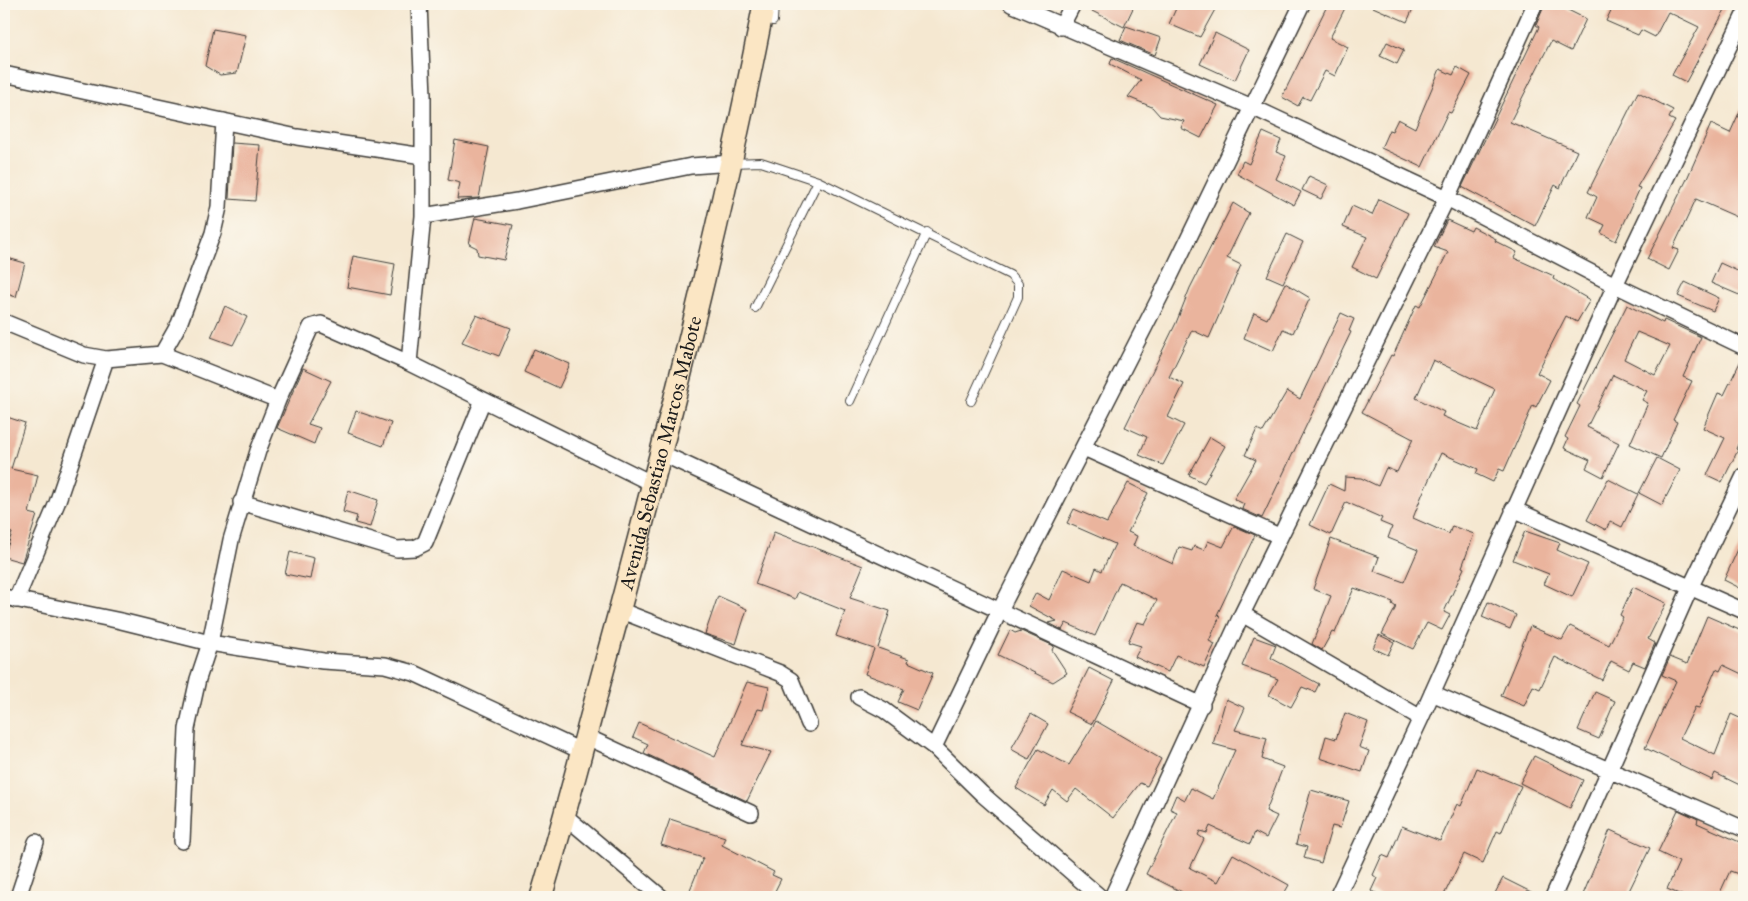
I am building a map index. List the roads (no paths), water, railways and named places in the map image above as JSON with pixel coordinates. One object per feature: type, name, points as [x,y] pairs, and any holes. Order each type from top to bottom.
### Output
[{"type":"main road","name":"Avenida Sebastiao Marcos Mabote","points":[[540,897],[565,816],[661,453],[732,163],[766,9]]},
{"type":"street","points":[[409,363],[423,216],[423,95],[419,4]]},
{"type":"street","points":[[1012,4],[1061,27],[1252,106],[1447,198],[1615,285],[1744,347]]},
{"type":"street","points":[[1061,27],[1072,4]]},
{"type":"street","points":[[934,747],[999,612],[1164,290],[1302,4]]},
{"type":"street","points":[[1112,897],[1202,705],[1242,614],[1447,198],[1535,4]]},
{"type":"street","points":[[1336,897],[1421,718],[1615,285],[1744,15]]},
{"type":"street","points":[[4,74],[298,137],[423,156]]},
{"type":"street","points":[[162,354],[179,324],[213,233],[219,207],[224,121]]},
{"type":"street","points":[[423,216],[517,201],[691,166],[732,163]]},
{"type":"street","points":[[4,322],[84,354],[106,359],[162,354],[278,400]]},
{"type":"street","points":[[182,841],[187,729],[198,679],[210,642],[220,588],[241,502],[278,400],[311,327],[321,324],[409,363],[653,484]]},
{"type":"street","points":[[106,359],[57,503],[10,598],[210,642],[323,661],[384,665],[414,674],[751,813]]},
{"type":"street","points":[[241,502],[397,549],[415,548],[425,543],[484,400]]},
{"type":"street","points":[[1084,448],[1279,536]]},
{"type":"street","points":[[661,453],[1202,705]]},
{"type":"street","points":[[1553,897],[1611,771],[1692,586],[1744,476]]},
{"type":"street","points":[[1513,509],[1692,586],[1744,611]]},
{"type":"street","points":[[620,610],[780,673],[791,680],[809,724]]},
{"type":"street","points":[[1242,614],[1421,718]]},
{"type":"street","points":[[1432,693],[1744,829]]},
{"type":"street","points":[[859,697],[884,710],[934,747],[982,794],[1100,897]]},
{"type":"street","points":[[565,816],[661,897]]},
{"type":"street","points":[[18,897],[36,842]]},
{"type":"lane","points":[[732,163],[761,162],[818,181],[926,232],[1010,275],[1018,284],[1018,297],[971,401]]},
{"type":"lane","points":[[754,308],[818,181]]},
{"type":"lane","points":[[850,401],[926,232]]}]
